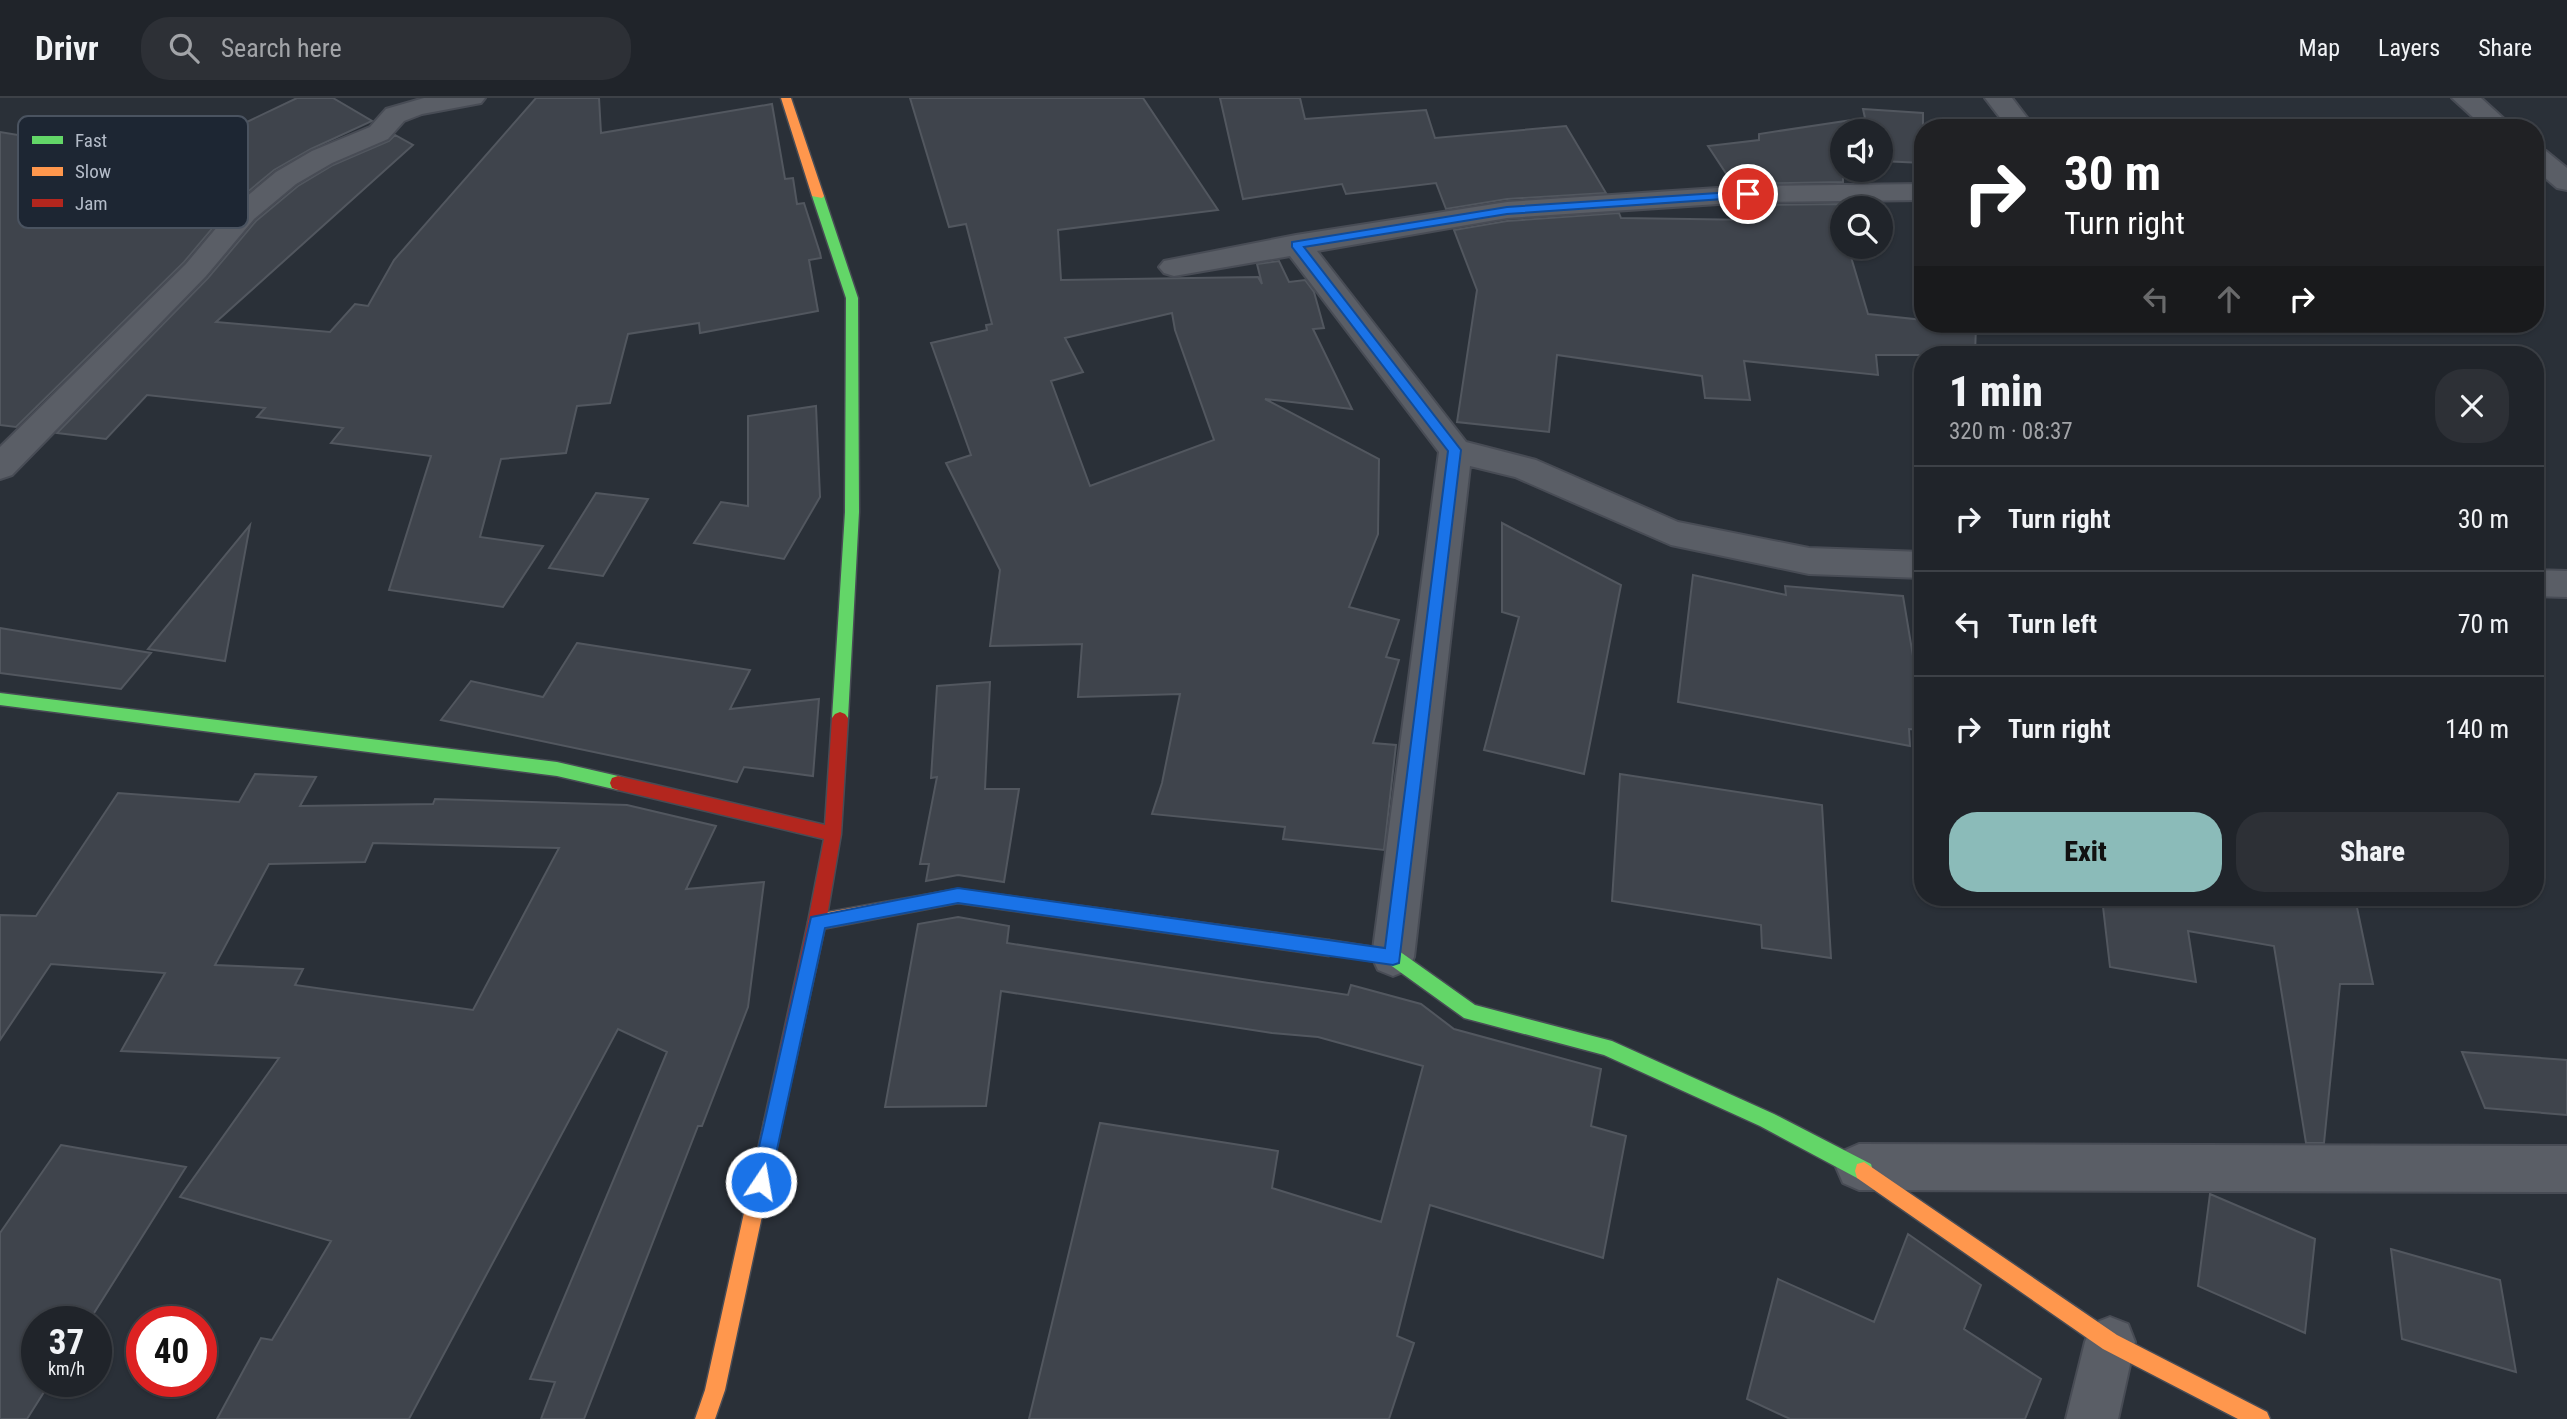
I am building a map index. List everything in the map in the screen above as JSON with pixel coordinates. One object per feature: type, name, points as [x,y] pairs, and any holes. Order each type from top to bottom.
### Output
[{"type":"street","points":[[372,98],[379,133]]},
{"type":"street","points":[[248,210],[286,178],[313,162],[379,133],[395,116],[417,107],[472,98]]},
{"type":"street","points":[[705,1419],[716,1390],[834,834],[852,512],[852,298],[786,98]]},
{"type":"street","points":[[1998,98],[2015,119]]},
{"type":"street","points":[[2465,98],[2490,119]]},
{"type":"street","points":[[2544,163],[2567,182]]},
{"type":"street","points":[[1174,267],[1507,210],[1748,194],[1914,192]]},
{"type":"street","points":[[0,467],[196,270],[231,228]]},
{"type":"street","points":[[1296,244],[1455,450],[1524,468],[1671,533],[1809,561],[1914,565]]},
{"type":"street","points":[[1393,957],[1455,450]]},
{"type":"street","points":[[2544,583],[2567,584]]},
{"type":"street","points":[[0,699],[558,769],[834,834]]},
{"type":"street","points":[[817,922],[958,895],[1393,957],[1470,1012],[1606,1047],[1767,1120],[1859,1167],[2110,1342],[2260,1419]]},
{"type":"street","points":[[1859,1167],[2567,1170]]},
{"type":"street","points":[[2092,1419],[2110,1342]]},
{"type":"building","points":[[297,98],[333,98],[372,121],[311,149],[274,170],[248,192],[248,121]]},
{"type":"building","points":[[536,98],[599,98],[601,133],[772,104],[785,179],[793,178],[797,204],[804,203],[820,253],[821,258],[809,260],[818,311],[700,333],[699,323],[628,334],[610,403],[577,406],[566,453],[501,459],[480,537],[543,546],[503,607],[389,590],[431,456],[331,443],[343,428],[257,417],[265,408],[147,395],[106,439],[57,433],[208,278],[256,221],[298,186],[333,165],[389,141],[395,135],[413,145],[216,322],[330,332],[355,304],[368,306],[394,260]]},
{"type":"building","points":[[910,98],[1143,98],[1218,210],[1058,230],[1061,280],[1258,277],[1262,284],[1257,264],[1279,261],[1289,282],[1305,280],[1314,292],[1324,328],[1313,329],[1352,409],[1265,399],[1379,459],[1378,534],[1349,607],[1399,620],[1386,657],[1399,660],[1373,743],[1396,745],[1384,850],[1283,839],[1285,827],[1152,814],[1162,783],[1180,694],[1078,697],[1082,644],[990,646],[1000,570],[946,463],[971,455],[931,343],[987,330],[986,325],[992,324],[966,224],[949,227]],"holes":[[[1172,313],[1175,330],[1214,440],[1090,486],[1051,381],[1083,372],[1065,338]]]},
{"type":"building","points":[[1220,98],[1300,98],[1305,119],[1426,110],[1435,138],[1566,126],[1606,193],[1507,199],[1446,209],[1436,183],[1346,194],[1342,184],[1243,199]]},
{"type":"building","points":[[1863,109],[1923,113],[1923,119],[1914,119],[1914,163],[1893,162],[1893,119],[1858,119],[1865,118]]},
{"type":"building","points":[[1830,123],[1830,182],[1843,182],[1733,184],[1708,146],[1759,140],[1759,134]]},
{"type":"building","points":[[0,132],[18,135],[18,228],[213,228],[184,262],[16,427],[0,425]]},
{"type":"building","points":[[1830,204],[1830,259],[1852,259],[1868,314],[1914,319],[1914,333],[1976,333],[1975,346],[1914,346],[1914,355],[1876,355],[1878,375],[1744,361],[1750,400],[1705,398],[1702,376],[1557,355],[1549,432],[1457,422],[1477,290],[1454,230],[1507,221],[1619,213],[1621,218],[1756,220],[1746,205]]},
{"type":"building","points":[[816,406],[820,497],[784,559],[694,543],[721,502],[748,506],[748,416]]},
{"type":"building","points":[[596,493],[648,499],[603,576],[549,568]]},
{"type":"building","points":[[1502,523],[1621,585],[1584,774],[1484,750],[1519,617],[1502,612]]},
{"type":"building","points":[[250,525],[225,661],[148,649]]},
{"type":"building","points":[[1693,575],[1786,595],[1785,586],[1903,596],[1914,662],[1914,729],[1909,729],[1910,746],[1678,702]]},
{"type":"building","points":[[0,628],[151,653],[121,689],[0,673]]},
{"type":"building","points":[[577,643],[750,670],[730,709],[819,699],[813,776],[744,767],[737,782],[441,720],[471,681],[543,697]]},
{"type":"building","points":[[990,682],[985,789],[1019,789],[1004,882],[958,875],[926,881],[929,864],[920,864],[937,777],[931,778],[937,686]]},
{"type":"building","points":[[255,774],[316,777],[300,806],[433,804],[435,799],[627,805],[716,826],[686,889],[764,882],[748,1007],[702,1126],[698,1126],[584,1419],[541,1419],[555,1382],[530,1379],[667,1052],[618,1029],[409,1419],[217,1419],[261,1338],[272,1340],[331,1241],[180,1197],[279,1058],[121,1051],[165,973],[51,964],[0,1040],[0,915],[36,916],[118,793],[239,802]],"holes":[[[373,843],[559,848],[473,1010],[295,985],[303,969],[215,965],[269,864],[365,862]]]},
{"type":"building","points":[[1620,774],[1822,805],[1831,958],[1762,948],[1761,925],[1612,901]]},
{"type":"building","points":[[2103,906],[2357,906],[2373,984],[2340,984],[2324,1143],[2306,1143],[2274,946],[2188,931],[2196,982],[2110,967]]},
{"type":"building","points":[[958,917],[1009,926],[1007,943],[1348,995],[1351,985],[1421,1004],[1454,1029],[1601,1069],[1591,1126],[1626,1136],[1603,1258],[1430,1205],[1397,1336],[1414,1343],[1389,1419],[1029,1419],[1100,1123],[1278,1151],[1272,1188],[1381,1222],[1423,1066],[1318,1037],[1272,1033],[1001,991],[986,1106],[885,1107],[918,924]]},
{"type":"building","points":[[2462,1052],[2567,1060],[2567,1115],[2485,1108]]},
{"type":"building","points":[[61,1145],[186,1167],[98,1306],[21,1306],[21,1397],[41,1397],[27,1419],[0,1419],[0,1233]]},
{"type":"building","points":[[2210,1194],[2315,1239],[2305,1333],[2198,1286]]},
{"type":"building","points":[[1908,1234],[1981,1285],[1964,1329],[2041,1379],[2025,1419],[1790,1419],[1747,1399],[1778,1279],[1874,1322]]},
{"type":"building","points":[[2391,1249],[2500,1280],[2516,1372],[2402,1339]]},
{"type":"traffic: fast","points":[[818,196],[852,298],[852,512],[840,718]]},
{"type":"traffic: fast","points":[[0,699],[557,769],[618,783]]},
{"type":"traffic: fast","points":[[1329,948],[1393,957],[1470,1012],[1606,1047],[1767,1120],[1864,1171]]},
{"type":"traffic: slow","points":[[786,98],[818,196]]},
{"type":"traffic: slow","points":[[817,922],[958,896],[1329,948]]},
{"type":"traffic: slow","points":[[705,1419],[715,1390],[773,1122]]},
{"type":"traffic: slow","points":[[1864,1171],[2110,1342],[2260,1419]]},
{"type":"traffic: jam","points":[[773,1122],[817,922],[833,834],[840,718]]},
{"type":"traffic: jam","points":[[618,783],[833,834]]},
{"type":"route","points":[[761,1182],[817,922],[958,895],[1393,957],[1455,450],[1296,244],[1507,210],[1748,194]]}]
